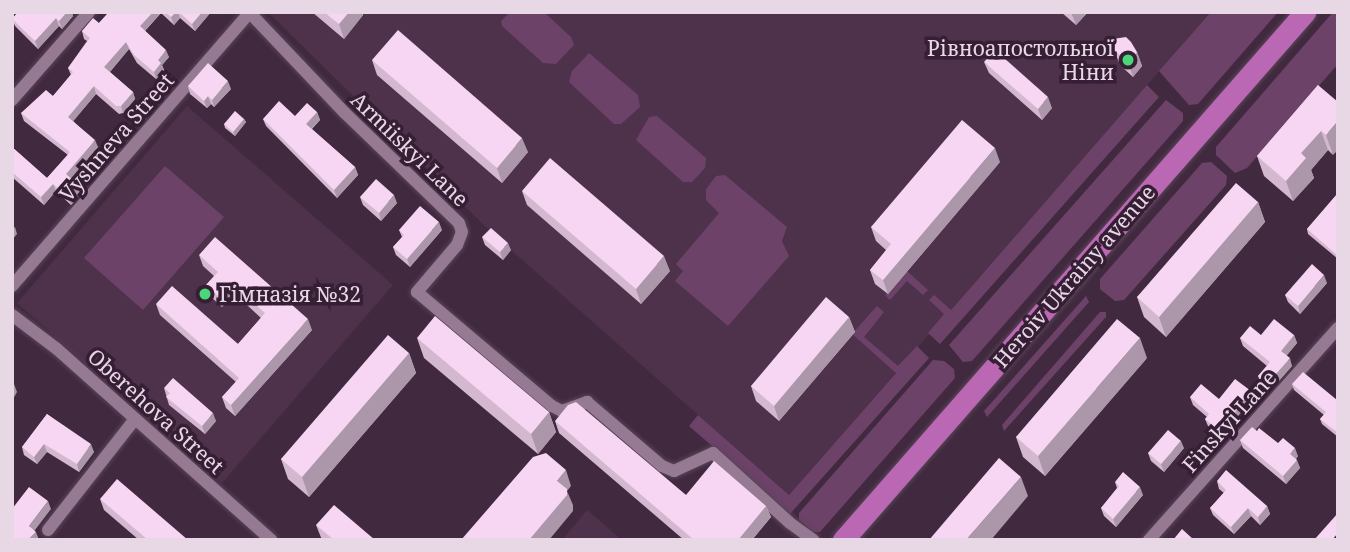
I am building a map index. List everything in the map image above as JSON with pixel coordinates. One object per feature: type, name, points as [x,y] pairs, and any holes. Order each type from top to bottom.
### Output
[{"type":"highway","name":"Heroiv Ukrainy avenue","points":[[843,540],[1305,12]]},
{"type":"street","points":[[12,100],[89,12]]},
{"type":"street","name":"Vyshneva Street","points":[[12,286],[249,12]]},
{"type":"street","name":"Armiiskyi Lane","points":[[249,12],[345,113],[459,223],[462,232],[457,245],[417,292],[552,406],[562,411],[587,402],[662,466],[674,471],[713,453],[790,523],[813,540]]},
{"type":"street","name":"Oberehova Street","points":[[12,315],[57,349],[135,419],[256,535],[271,540]]},
{"type":"street","name":"Finskyi Lane","points":[[1149,540],[1338,328]]},
{"type":"street","points":[[48,530],[135,419]]},
{"type":"shaded area","points":[[268,12],[1211,12],[789,495],[494,235]]},
{"type":"shaded area","points":[[510,12],[544,12],[571,37],[574,45],[556,64],[543,63],[502,26],[501,21]]},
{"type":"shaded area","points":[[1211,12],[1278,12],[1198,104],[1189,105],[1159,71]]},
{"type":"shaded area","points":[[1333,12],[1338,12],[1338,64],[1247,168],[1235,173],[1216,155],[1216,147]]},
{"type":"shaded area","points":[[589,53],[638,95],[640,107],[621,124],[614,124],[569,82],[572,71]]},
{"type":"shaded area","points":[[1147,85],[1159,97],[940,344],[928,333],[944,314],[929,300],[934,295],[951,310]]},
{"type":"shaded area","points":[[1166,100],[1183,113],[1183,121],[972,361],[963,362],[949,345]]},
{"type":"shaded area","name":"Гімназія №32","points":[[187,106],[393,285],[222,483],[17,303]]},
{"type":"shaded area","points":[[657,116],[706,158],[705,168],[692,182],[683,182],[636,140],[649,117]]},
{"type":"shaded area","points":[[1211,162],[1227,176],[1226,185],[1124,300],[1115,301],[1100,289],[1100,279],[1202,163]]},
{"type":"shaded area","points":[[165,166],[224,217],[143,310],[84,258]]},
{"type":"shaded area","points":[[725,175],[787,227],[782,241],[789,256],[728,326],[675,281],[683,271],[676,264],[719,213],[706,200],[706,189],[716,176]]},
{"type":"shaded area","points":[[907,271],[928,290],[923,295],[907,281],[890,300],[885,295]]},
{"type":"shaded area","points":[[1086,296],[1089,302],[987,417],[984,411]]},
{"type":"shaded area","points":[[877,306],[884,312],[864,337],[898,366],[917,346],[929,358],[790,514],[689,426],[698,415],[789,495],[896,373],[852,334]]},
{"type":"shaded area","points":[[1100,312],[1106,312],[1106,317],[1004,431],[1002,425]]},
{"type":"shaded area","points":[[933,360],[944,361],[954,369],[955,378],[820,532],[813,532],[799,520],[799,513]]},
{"type":"shaded area","points":[[587,510],[622,540],[562,540]]},
{"type":"building","points":[[18,12],[67,12],[59,21],[56,18],[35,41],[12,19]]},
{"type":"building","points":[[109,12],[153,12],[140,26],[166,50],[158,60],[161,63],[154,72],[134,55],[126,42],[104,67],[133,92],[121,106],[116,106],[94,86],[68,117],[95,140],[66,174],[79,185],[68,197],[53,184],[41,197],[12,172],[12,147],[47,178],[70,152],[21,113],[46,90],[53,96],[73,72],[68,68],[90,38],[82,31],[93,18],[99,23]]},
{"type":"building","points":[[179,12],[202,12],[192,24]]},
{"type":"building","points":[[324,12],[349,12],[339,24]]},
{"type":"building","points":[[398,30],[522,138],[497,168],[372,60]]},
{"type":"building","points":[[1126,37],[1137,52],[1128,62],[1114,50],[1113,39]]},
{"type":"building","points":[[995,50],[1048,97],[1038,109],[984,62]]},
{"type":"building","points":[[208,63],[228,81],[212,100],[208,96],[204,101],[188,86]]},
{"type":"building","points":[[1318,85],[1338,102],[1338,121],[1326,135],[1321,131],[1301,153],[1306,158],[1286,181],[1257,156]]},
{"type":"building","points":[[279,101],[295,116],[307,103],[317,112],[306,124],[355,167],[334,190],[263,119]]},
{"type":"building","points":[[235,111],[244,119],[233,132],[224,124]]},
{"type":"building","points":[[962,120],[995,148],[883,280],[870,270],[891,244],[871,227]]},
{"type":"building","points":[[550,158],[664,256],[636,289],[522,191]]},
{"type":"building","points":[[376,179],[394,195],[379,213],[360,197]]},
{"type":"building","points":[[1236,183],[1258,202],[1159,317],[1137,297]]},
{"type":"building","points":[[1338,193],[1338,256],[1307,229]]},
{"type":"building","points":[[420,206],[439,222],[407,259],[393,247],[404,235],[399,230]]},
{"type":"building","points":[[491,228],[508,243],[500,252],[482,237]]},
{"type":"building","points":[[215,237],[308,319],[231,405],[222,397],[239,378],[156,304],[172,286],[238,344],[265,313],[230,282],[218,296],[206,285],[218,272],[199,255]]},
{"type":"building","points":[[1312,264],[1324,275],[1298,306],[1285,295]]},
{"type":"building","points":[[826,297],[849,317],[774,406],[751,386]]},
{"type":"building","points":[[435,316],[549,412],[531,434],[417,338]]},
{"type":"building","points":[[1117,319],[1140,338],[1038,456],[1016,437]]},
{"type":"building","points":[[1274,319],[1294,335],[1281,351],[1290,358],[1267,384],[1258,376],[1270,362],[1240,338],[1250,326],[1261,335]]},
{"type":"building","points":[[388,335],[409,353],[302,477],[281,459]]},
{"type":"building","points":[[1303,372],[1338,399],[1338,433],[1320,419],[1326,412],[1292,384]]},
{"type":"building","points":[[173,378],[213,413],[202,426],[166,397],[170,393],[164,388]]},
{"type":"building","points":[[1235,379],[1251,391],[1235,412],[1238,416],[1227,429],[1221,424],[1217,429],[1205,419],[1209,414],[1190,397],[1201,384],[1219,399]]},
{"type":"building","points":[[576,402],[686,495],[714,461],[766,506],[738,540],[694,540],[555,421],[568,405]]},
{"type":"building","points":[[47,414],[91,444],[77,464],[44,444],[34,457],[22,447]]},
{"type":"building","points":[[1252,427],[1257,431],[1259,428],[1278,443],[1283,438],[1295,448],[1290,454],[1297,460],[1283,476],[1240,440]]},
{"type":"building","points":[[1168,430],[1181,441],[1161,464],[1148,453]]},
{"type":"building","points":[[546,453],[566,470],[557,481],[567,489],[567,495],[529,540],[461,540],[533,457]]},
{"type":"building","points":[[999,458],[1021,477],[966,540],[929,540]]},
{"type":"building","points":[[1226,470],[1267,506],[1258,517],[1248,508],[1231,527],[1210,508],[1226,490],[1217,481]]},
{"type":"building","points":[[1123,472],[1140,487],[1113,519],[1101,508],[1119,486],[1115,482]]},
{"type":"building","points":[[117,479],[188,540],[148,540],[100,499]]},
{"type":"building","points":[[29,487],[48,501],[29,526],[36,532],[28,540],[12,540],[12,509]]},
{"type":"building","points":[[334,505],[375,540],[334,540],[316,525]]},
{"type":"building","points":[[1338,513],[1338,533],[1332,540],[1314,540]]},
{"type":"building","points":[[1182,529],[1194,540],[1173,540]]},
{"type":"place","name":"Рівноапостольної Ніни","points":[[1128,60]]},
{"type":"place","name":"Гімназія №32","points":[[205,294]]}]
